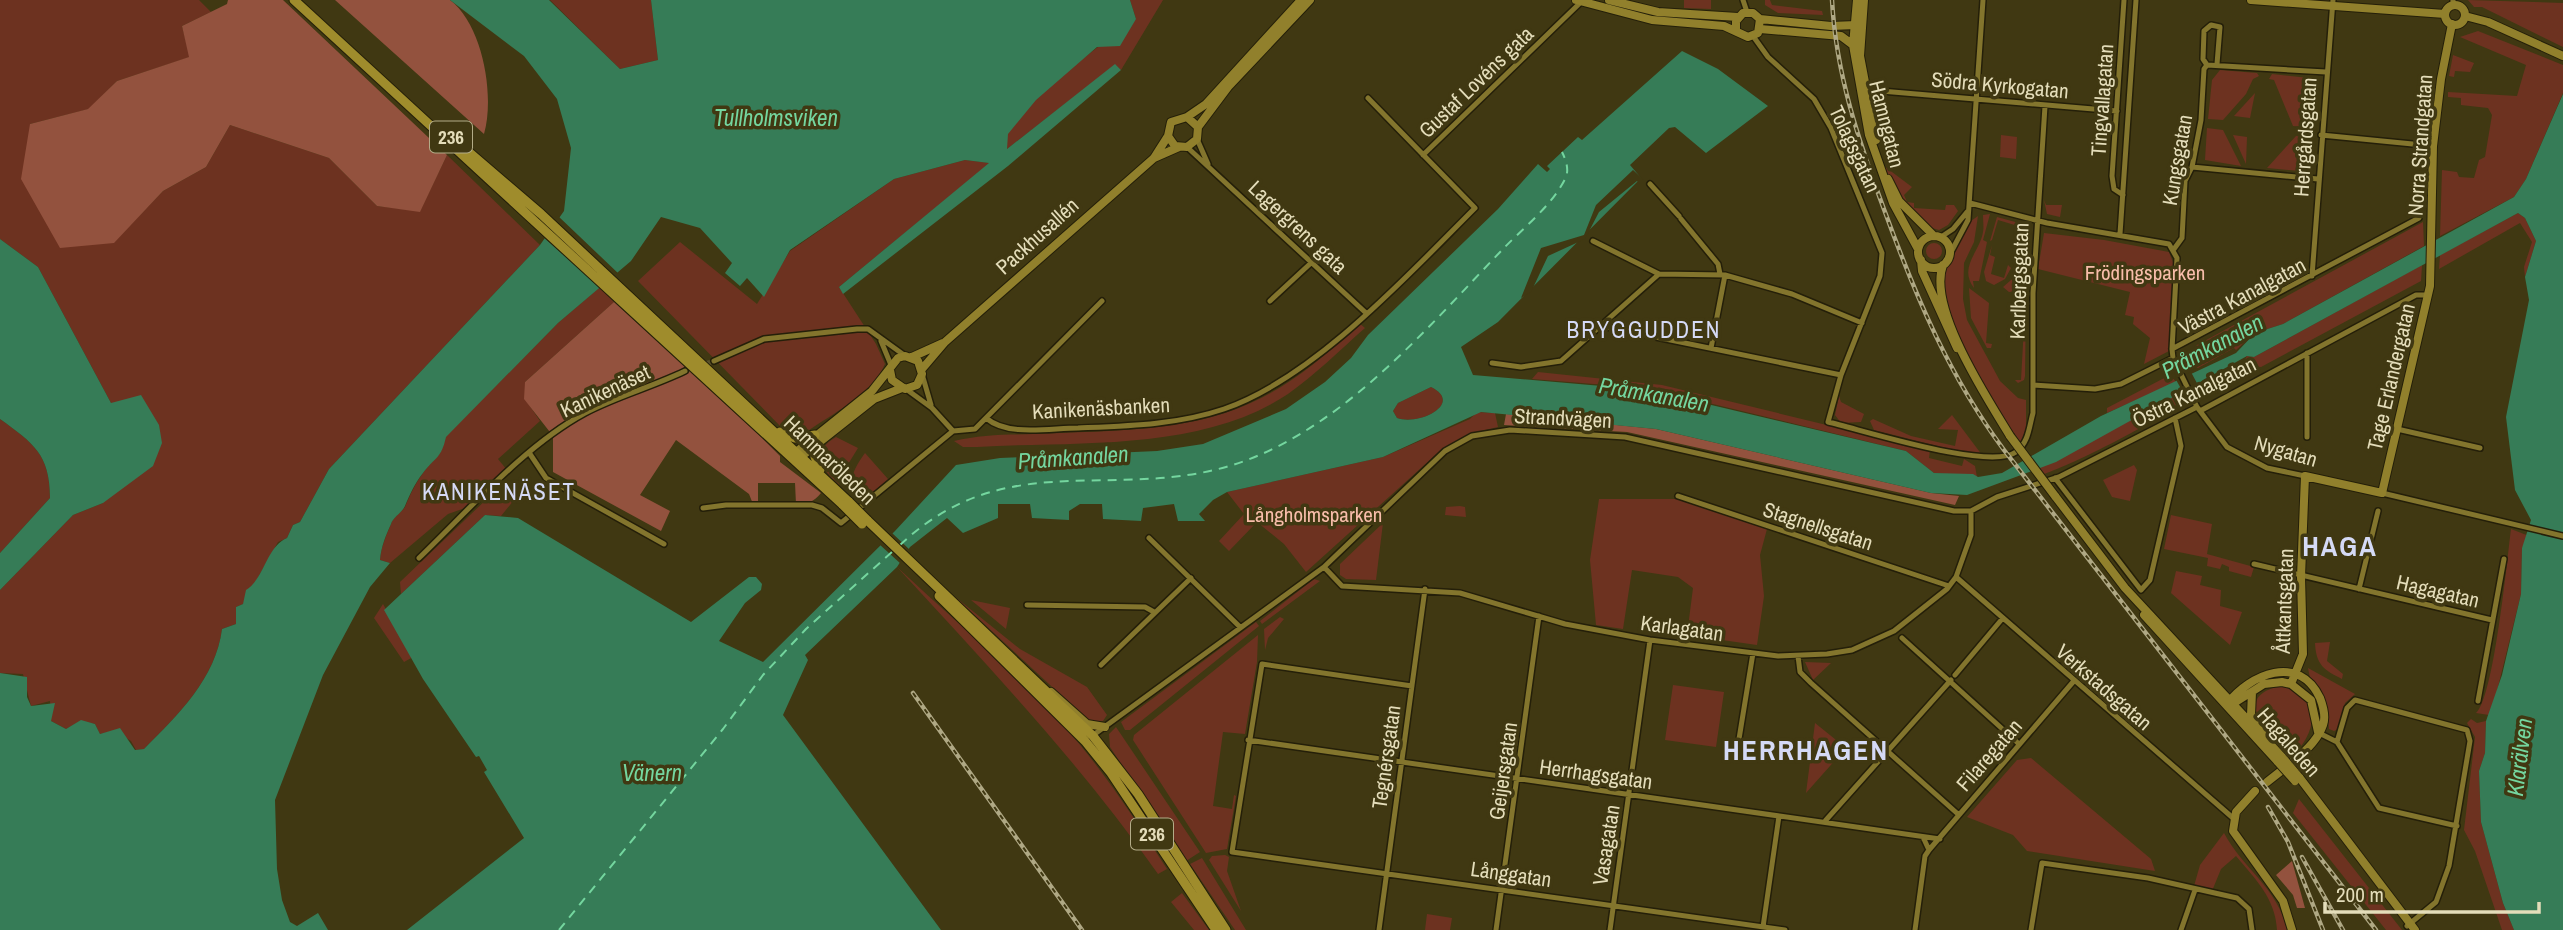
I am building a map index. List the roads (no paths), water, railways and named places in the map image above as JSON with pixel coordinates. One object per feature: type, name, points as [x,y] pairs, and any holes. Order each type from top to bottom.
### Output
[{"type":"main road","name":"Hammaröleden","points":[[294,0],[627,299],[907,562],[1049,691],[1138,794],[1226,930]]},
{"type":"main road","name":"Hammaröleden","points":[[627,299],[773,429],[796,456],[826,480],[846,504]]},
{"type":"main road","points":[[773,429],[795,438],[816,440],[817,466],[826,480]]},
{"type":"main road","name":"Hammaröleden","points":[[907,562],[1089,738],[1216,930]]},
{"type":"street","points":[[1301,0],[1206,104],[1187,117],[1171,122],[1168,136],[1183,147],[1197,139],[1198,127],[1228,88],[1310,0]]},
{"type":"street","points":[[1609,0],[1658,12],[1738,17],[1747,12]]},
{"type":"street","points":[[1744,0],[1747,12],[1760,19],[1831,26],[1858,25]]},
{"type":"street","name":"Hamngatan","points":[[1857,0],[1863,75],[1885,172],[1899,201],[1938,237]]},
{"type":"street","name":"Hamngatan","points":[[1864,0],[1853,45],[1873,149],[1893,203],[1918,248]]},
{"type":"street","points":[[1967,364],[1939,293],[1938,277],[1963,231],[1969,206],[1983,0]]},
{"type":"street","name":"Tingvallagatan","points":[[2123,195],[2116,192],[2112,184],[2124,0]]},
{"type":"street","name":"Tingvallagatan","points":[[2120,234],[2136,0]]},
{"type":"street","points":[[2251,0],[2332,3],[2445,14],[2452,24],[2460,24],[2465,16],[2463,8],[2453,2],[2445,14]]},
{"type":"street","points":[[1578,1],[1652,20],[1715,24],[1736,29],[1744,36],[1753,36],[1760,30],[1841,36],[1853,45]]},
{"type":"street","name":"Gustaf Lovéns gata","points":[[1423,155],[1578,1]]},
{"type":"street","name":"Herrgårdsgatan","points":[[2312,275],[2332,3]]},
{"type":"street","points":[[2465,16],[2488,22],[2563,56]]},
{"type":"street","points":[[1736,29],[1738,17]]},
{"type":"street","points":[[1760,19],[1760,30]]},
{"type":"street","name":"Norra Strandgatan","points":[[2431,268],[2433,146],[2441,79],[2452,24]]},
{"type":"street","name":"Kungsgatan","points":[[2172,349],[2177,267],[2174,248],[2182,238],[2185,181],[2191,170],[2201,120],[2204,69],[2207,65],[2203,59],[2204,31],[2211,25],[2220,27],[2217,64]]},
{"type":"street","name":"Tolagsgatan","points":[[1753,36],[1768,57],[1814,99],[1831,128],[1882,253],[1882,267],[1841,375],[1828,422],[1970,456],[1994,458],[2016,452]]},
{"type":"street","points":[[2207,65],[2326,72]]},
{"type":"street","name":"Södra Kyrkogatan","points":[[1881,91],[2117,111]]},
{"type":"street","points":[[1368,98],[1423,155]]},
{"type":"street","name":"Karlbergsgatan","points":[[2016,452],[2024,444],[2033,413],[2037,221],[2045,106]]},
{"type":"street","points":[[1187,117],[1198,127]]},
{"type":"street","points":[[2321,135],[2433,146]]},
{"type":"street","name":"Packhusallén","points":[[922,372],[945,342],[1154,158],[1168,136]]},
{"type":"street","name":"Lagergrens gata","points":[[1197,139],[1208,164]]},
{"type":"street","name":"Packhusallén","points":[[1154,158],[1183,147]]},
{"type":"street","name":"Lagergrens gata","points":[[1183,147],[1208,164],[1366,313]]},
{"type":"street","name":"Kanikenäsbanken","points":[[986,418],[1000,428],[1169,422],[1201,415],[1253,397],[1285,378],[1366,313],[1475,208],[1423,155]]},
{"type":"street","points":[[2191,170],[2318,179]]},
{"type":"street","name":"Västra Kanalgatan","points":[[2033,385],[2095,389],[2121,383],[2174,358],[2172,349],[2419,218],[2424,180],[2433,172]]},
{"type":"street","points":[[1650,184],[1718,264],[1722,274],[1711,348]]},
{"type":"street","points":[[1967,364],[1950,337],[1922,271],[1918,248],[1926,238],[1938,237],[1953,229],[1969,206]]},
{"type":"street","points":[[1969,206],[2037,221],[2161,240],[2174,248]]},
{"type":"street","points":[[1938,237],[1948,244],[1950,254]]},
{"type":"street","points":[[1593,241],[1659,274],[1722,274],[1793,294],[1862,323]]},
{"type":"street","points":[[1921,261],[1933,268],[1943,265]]},
{"type":"street","points":[[1270,301],[1312,262]]},
{"type":"street","name":"Tage Erlandergatan","points":[[2382,493],[2428,295],[2431,268]]},
{"type":"street","points":[[1492,363],[1521,367],[1561,361],[1659,274]]},
{"type":"street","name":"Östra Kanalgatan","points":[[1970,511],[1997,497],[2055,478],[2175,418],[2208,406],[2416,295],[2428,295]]},
{"type":"street","points":[[704,508],[726,505],[812,505],[822,508],[841,523],[953,431],[975,429],[1102,301]]},
{"type":"street","points":[[1602,326],[1841,375]]},
{"type":"street","points":[[714,361],[764,340],[868,329],[881,341],[908,356],[922,372],[932,408]]},
{"type":"street","points":[[881,341],[892,380],[932,408],[953,431]]},
{"type":"street","name":"Packhusallén","points":[[908,356],[945,342]]},
{"type":"street","points":[[2307,353],[2307,437]]},
{"type":"street","points":[[796,456],[872,391],[890,367],[908,356]]},
{"type":"street","name":"Nygatan","points":[[2174,358],[2198,409],[2222,442],[2237,454],[2267,468],[2382,493]]},
{"type":"street","name":"Hagaleden","points":[[1967,364],[2010,436],[2178,656],[2230,704],[2284,763],[2410,927]]},
{"type":"street","name":"Kanikenäset","points":[[419,558],[489,488],[586,413],[685,371]]},
{"type":"street","points":[[816,440],[874,399],[917,385],[922,372]]},
{"type":"street","points":[[2055,478],[2141,590],[2150,580],[2181,446],[2175,418]]},
{"type":"street","name":"Strandvägen","points":[[1089,738],[1324,567],[1445,451],[1472,436],[1510,429],[1625,437],[1954,511],[1970,511]]},
{"type":"street","points":[[2397,429],[2480,448]]},
{"type":"street","points":[[530,454],[546,478],[664,544]]},
{"type":"street","name":"Åttkantsgatan","points":[[2291,684],[2303,654],[2301,577],[2305,476]]},
{"type":"street","points":[[2382,493],[2563,536]]},
{"type":"street","name":"Stagnellsgatan","points":[[1678,496],[1950,586]]},
{"type":"street","name":"Karlagatan","points":[[1324,567],[1342,586],[1425,589],[1469,596],[1564,624],[1650,640],[1798,656],[1853,650],[1876,640],[1931,604],[1956,577],[1971,535],[1970,511]]},
{"type":"street","points":[[2359,589],[2378,512]]},
{"type":"street","points":[[1149,538],[1240,628]]},
{"type":"street","points":[[2478,701],[2504,559]]},
{"type":"street","name":"Hagagatan","points":[[2255,564],[2492,620]]},
{"type":"street","name":"Verkstadsgatan","points":[[1956,577],[2073,682],[2233,818]]},
{"type":"street","points":[[1101,665],[1192,578]]},
{"type":"street","name":"Hagaleden","points":[[2125,588],[2222,690],[2230,704]]},
{"type":"street","name":"Tegnérsgatan","points":[[1379,930],[1425,589]]},
{"type":"street","points":[[1027,605],[1145,607],[1154,612]]},
{"type":"street","name":"Geijersgatan","points":[[1496,930],[1539,616]]},
{"type":"street","points":[[1826,820],[1953,678],[2001,619]]},
{"type":"street","points":[[1902,638],[1953,678],[2019,744]]},
{"type":"street","name":"Vasagatan","points":[[1610,930],[1650,640]]},
{"type":"street","points":[[1739,739],[1753,653]]},
{"type":"street","points":[[1798,656],[1800,672],[1885,752],[1959,815]]},
{"type":"street","points":[[1248,740],[1262,664],[1412,686]]},
{"type":"street","points":[[2230,704],[2239,690],[2270,672],[2295,674],[2304,679],[2319,696],[2325,720],[2318,733],[2308,749],[2284,763],[2267,782]]},
{"type":"street","name":"Filaregatan","points":[[1929,850],[2073,682]]},
{"type":"street","points":[[2230,704],[2272,682],[2291,684],[2311,700],[2318,733]]},
{"type":"street","points":[[2222,690],[2239,690]]},
{"type":"street","points":[[1049,691],[1087,724],[1105,727]]},
{"type":"street","points":[[2252,692],[2251,715],[2284,763]]},
{"type":"street","points":[[2337,742],[2347,708],[2355,700],[2467,730],[2470,741],[2449,866],[2436,902],[2410,927]]},
{"type":"street","points":[[2318,733],[2337,742],[2379,808],[2457,826]]},
{"type":"street","name":"Herrhagsgatan","points":[[1248,740],[1629,796],[1826,820],[1940,839]]},
{"type":"street","name":"Långgatan","points":[[1248,740],[1232,852],[1785,930]]},
{"type":"street","points":[[2255,792],[2239,806],[2233,818],[2238,841],[2283,901],[2292,930]]},
{"type":"street","points":[[1763,928],[1779,816]]},
{"type":"street","points":[[1915,930],[1925,856],[1929,850],[1923,837]]},
{"type":"street","points":[[2031,930],[2042,863],[2148,878],[2237,898],[2249,909],[2252,930]]},
{"type":"street","points":[[2181,930],[2195,890]]},
{"type":"water","name":"Tullholmsviken","points":[[450,0],[549,0],[620,69],[658,60],[651,0],[1130,0],[1136,19],[1120,46],[1097,47],[1036,100],[1008,134],[1007,149],[1115,64],[1121,70],[1008,166],[843,294],[839,287],[989,163],[965,160],[894,179],[790,250],[764,297],[747,278],[740,286],[725,273],[732,263],[700,228],[661,217],[631,261],[558,323],[446,437],[440,454],[420,477],[404,508],[392,522],[380,560],[390,563],[370,587],[323,675],[275,800],[277,869],[282,900],[290,922],[297,926],[318,913],[328,930],[0,930],[0,673],[27,677],[27,697],[31,706],[55,703],[51,721],[66,729],[81,720],[95,724],[100,734],[120,728],[135,750],[144,749],[170,723],[204,680],[218,647],[222,629],[236,624],[236,607],[243,604],[246,590],[257,578],[274,548],[287,538],[293,525],[300,522],[329,469],[540,245],[564,211],[571,148],[557,99],[524,56]]},
{"type":"water","points":[[1682,51],[1718,69],[1768,106],[1706,153],[1675,127],[1669,128],[1630,165],[1641,178],[1498,322],[1461,347],[1473,375],[1648,390],[1906,451],[1934,473],[1973,474],[1978,477],[2002,473],[2101,416],[2236,353],[2255,333],[2283,324],[2514,197],[2526,179],[2563,94],[2563,930],[2514,930],[2503,903],[2481,822],[2479,771],[2485,753],[2486,721],[2502,675],[2521,594],[2522,548],[2531,520],[2515,490],[2506,417],[2529,300],[2525,277],[2536,241],[2525,218],[2518,213],[2254,357],[2247,356],[2056,462],[1967,495],[1931,493],[1656,429],[1481,412],[1383,457],[1227,492],[1213,500],[1199,514],[1205,521],[1178,521],[1174,504],[1143,508],[1141,521],[1103,519],[1102,504],[1080,504],[1069,511],[1069,520],[1032,518],[1030,504],[998,504],[998,518],[963,533],[947,518],[910,547],[897,567],[805,655],[808,660],[783,715],[941,930],[407,930],[524,838],[484,772],[487,770],[479,756],[476,757],[423,679],[384,610],[485,515],[518,518],[691,622],[749,577],[756,577],[762,584],[761,590],[745,603],[719,641],[763,662],[895,531],[956,465],[1000,458],[1157,451],[1203,444],[1286,409],[1325,382],[1351,358],[1368,335],[1498,209],[1538,164],[1547,172],[1550,169],[1547,166],[1578,137],[1582,140]],"holes":[[[1431,387],[1440,393],[1443,400],[1441,406],[1427,416],[1406,420],[1397,418],[1393,411],[1398,403]]]},
{"type":"water","points":[[0,239],[38,267],[111,403],[141,395],[159,425],[162,443],[153,466],[103,503],[73,515],[0,590],[0,553],[50,498],[47,470],[43,460],[22,435],[0,419]]},
{"type":"tunnel","points":[[685,371],[714,361]]},
{"type":"railway","points":[[1832,0],[1838,55],[1866,160],[1897,244],[1950,365],[2004,450],[2376,930]]},
{"type":"railway","points":[[913,693],[1082,930]]},
{"type":"railway","points":[[2268,807],[2288,842],[2323,930]]},
{"type":"railway","points":[[2302,857],[2343,930]]},
{"type":"district","name":"BRYGGUDDEN","points":[[1644,329]]},
{"type":"district","name":"KANIKENÄSET","points":[[499,491]]},
{"type":"district","name":"HAGA","points":[[2340,546]]},
{"type":"district","name":"HERRHAGEN","points":[[1806,750]]},
{"type":"park label","name":"Frödingsparken","points":[[2145,272]]},
{"type":"park label","name":"Långholmsparken","points":[[1314,514]]},
{"type":"water label","name":"Pråmkanalen","points":[[2212,346]]},
{"type":"water label","name":"Pråmkanalen","points":[[1654,394]]},
{"type":"water label","name":"Pråmkanalen","points":[[1073,457]]},
{"type":"water label","name":"Klarälven","points":[[2519,757]]},
{"type":"water label","name":"Vänern","points":[[652,772]]}]
